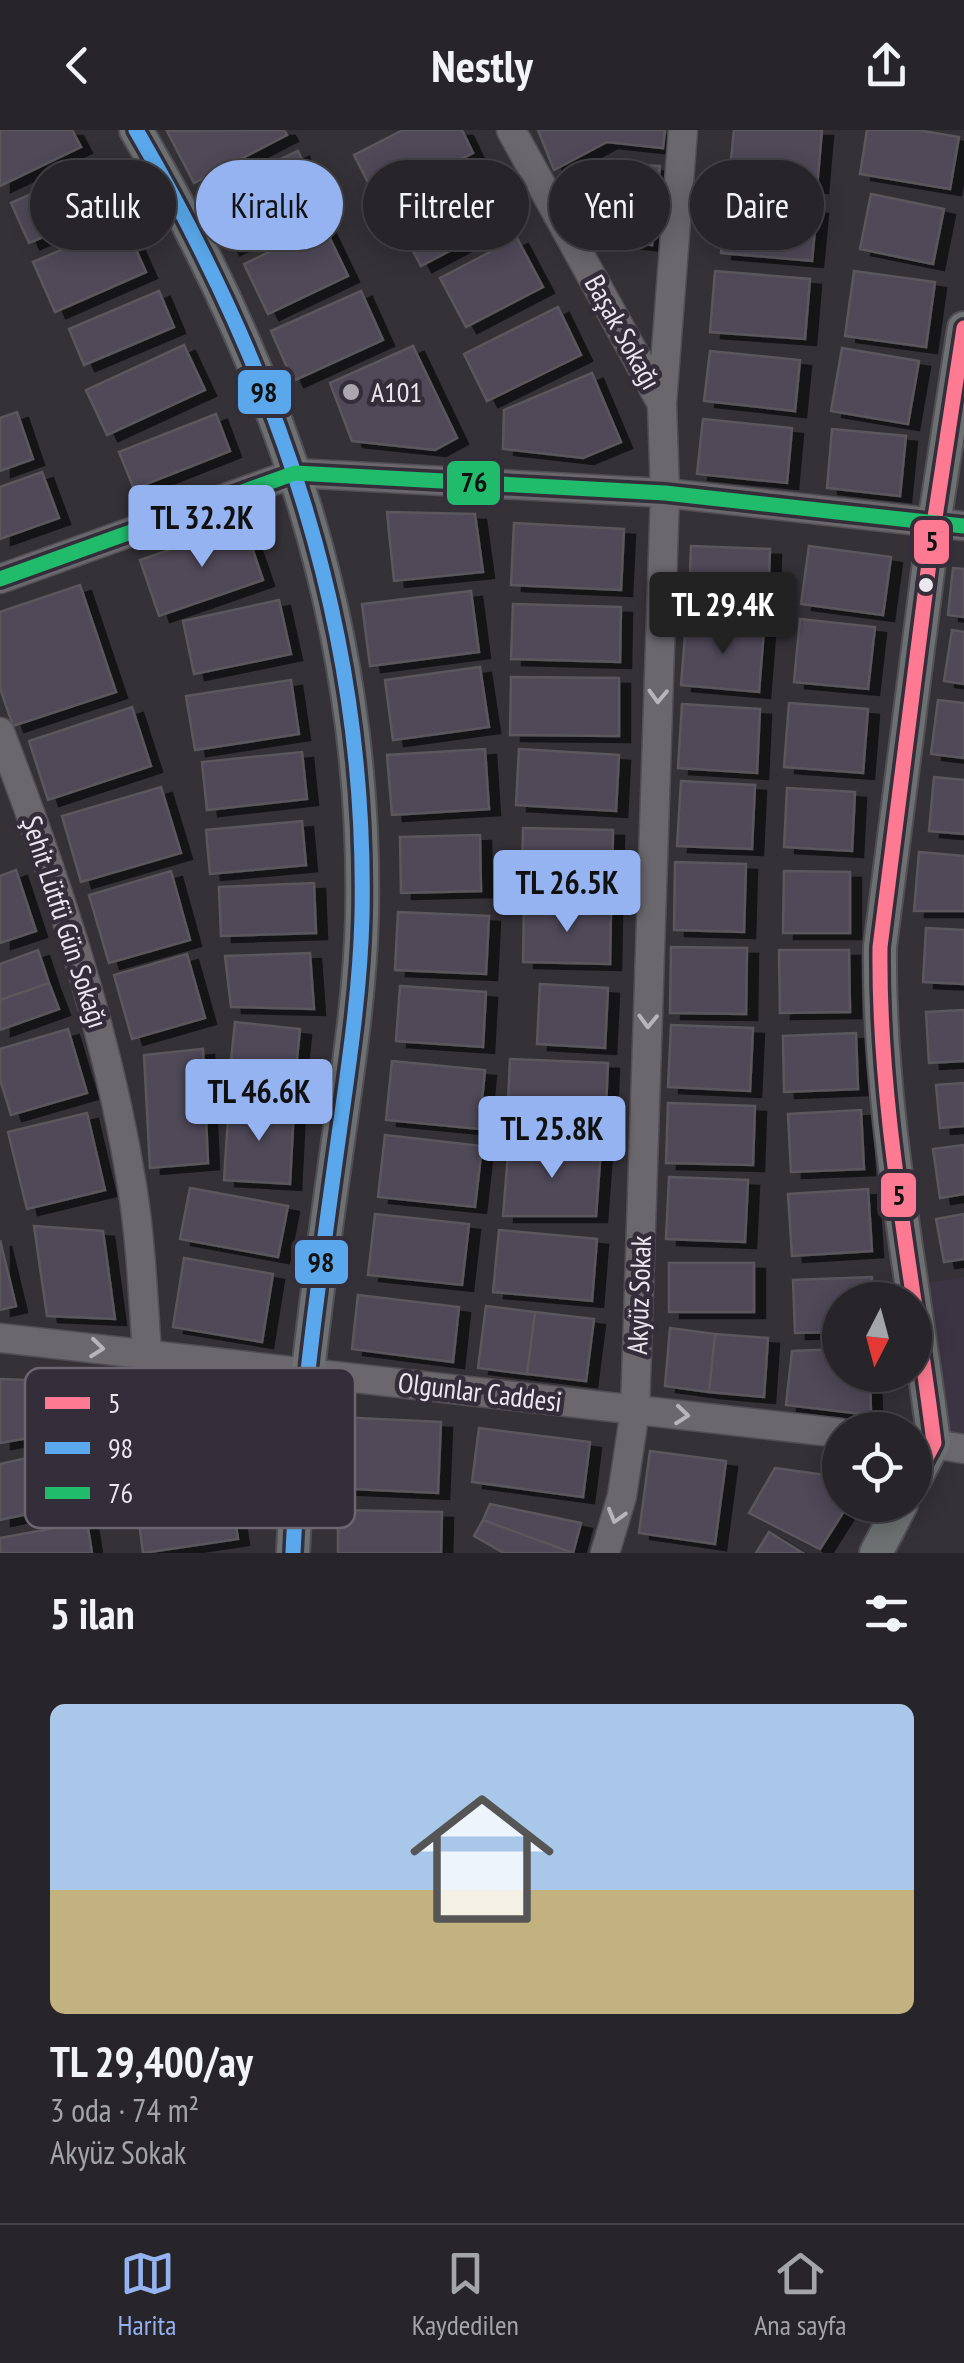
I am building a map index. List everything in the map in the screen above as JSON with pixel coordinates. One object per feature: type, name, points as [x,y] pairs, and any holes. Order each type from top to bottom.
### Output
[{"type":"main road","points":[[136,130],[224,295],[252,358],[313,527],[344,666],[360,790],[362,919],[350,1054],[307,1368]]},
{"type":"main road","points":[[938,1444],[902,1210],[879,990],[880,947],[949,525],[964,328]]},
{"type":"main road","points":[[876,1553],[892,1522]]},
{"type":"main road","points":[[294,1553],[296,1528]]},
{"type":"street","name":"Başak Sokağı","points":[[512,130],[662,404],[665,494]]},
{"type":"street","points":[[662,404],[684,130]]},
{"type":"street","points":[[0,579],[295,473],[665,494],[949,525]]},
{"type":"street","name":"Akyüz Sokak","points":[[605,1553],[622,1496],[635,1410],[665,494]]},
{"type":"street","name":"Şehit Lütfü Gün Sokağı","points":[[0,732],[31,814],[103,1039],[133,1189],[146,1353]]},
{"type":"street","name":"Olgunlar Caddesi","points":[[0,1338],[272,1368]]},
{"type":"street","name":"Olgunlar Caddesi","points":[[355,1378],[822,1431]]},
{"type":"shaded area","points":[[964,1277],[964,1449],[934,1443],[928,1392],[932,1392],[932,1282]]},
{"type":"building","points":[[0,130],[72,130],[81,147],[54,160],[30,160],[30,172],[0,186]]},
{"type":"building","points":[[284,130],[287,135],[239,160],[196,160],[194,183],[167,131]]},
{"type":"building","points":[[403,130],[462,130],[473,153],[459,160],[363,160],[363,173],[354,155]]},
{"type":"building","points":[[538,130],[665,130],[663,148],[607,142],[573,160],[550,160]]},
{"type":"building","points":[[734,130],[822,130],[819,160],[731,160]]},
{"type":"building","points":[[867,130],[917,130],[959,137],[950,189],[860,174]]},
{"type":"building","points":[[298,151],[302,160],[279,160]]},
{"type":"building","points":[[871,194],[944,209],[933,264],[860,249]]},
{"type":"building","points":[[30,195],[30,243],[29,243],[11,203]]},
{"type":"building","points":[[61,250],[136,250],[146,272],[55,312],[33,262]]},
{"type":"building","points":[[273,250],[336,250],[348,276],[268,314],[244,264]]},
{"type":"building","points":[[412,250],[451,250],[421,266]]},
{"type":"building","points":[[494,250],[523,250],[543,287],[466,327],[440,278]]},
{"type":"building","points":[[721,250],[813,250],[812,261],[721,253]]},
{"type":"building","points":[[715,271],[810,279],[805,339],[710,332]]},
{"type":"building","points":[[854,271],[935,282],[926,347],[845,336]]},
{"type":"building","points":[[159,291],[174,327],[84,365],[69,329]]},
{"type":"building","points":[[361,291],[383,340],[293,381],[271,331]]},
{"type":"building","points":[[558,307],[581,355],[487,401],[464,354]]},
{"type":"building","points":[[184,345],[205,390],[107,435],[86,390]]},
{"type":"building","points":[[413,346],[457,438],[435,450],[352,441],[330,383]]},
{"type":"building","points":[[842,348],[919,361],[908,424],[831,411]]},
{"type":"building","points":[[710,351],[800,360],[795,411],[704,401]]},
{"type":"building","points":[[592,373],[621,442],[583,458],[503,449],[504,410]]},
{"type":"building","points":[[17,412],[33,459],[0,471],[0,418]]},
{"type":"building","points":[[216,414],[230,451],[134,489],[119,452]]},
{"type":"building","points":[[703,419],[792,428],[787,483],[697,474]]},
{"type":"building","points":[[832,429],[906,436],[900,496],[827,488]]},
{"type":"building","points":[[42,472],[59,518],[0,539],[0,487]]},
{"type":"building","points":[[387,512],[475,514],[483,572],[394,581]]},
{"type":"building","points":[[514,523],[624,529],[621,590],[511,585]]},
{"type":"building","points":[[244,524],[263,580],[159,616],[140,560]]},
{"type":"building","points":[[691,546],[770,549],[768,606],[689,603]]},
{"type":"building","points":[[809,546],[891,557],[883,615],[801,604]]},
{"type":"building","points":[[953,568],[964,569],[964,617],[948,615]]},
{"type":"building","points":[[80,585],[116,692],[13,726],[0,688],[0,612]]},
{"type":"building","points":[[471,591],[479,652],[370,666],[362,604]]},
{"type":"building","points":[[279,600],[291,654],[194,674],[183,621]]},
{"type":"building","points":[[513,604],[621,607],[620,662],[511,659]]},
{"type":"building","points":[[800,619],[875,627],[868,689],[794,682]]},
{"type":"building","points":[[686,623],[764,629],[759,692],[681,685]]},
{"type":"building","points":[[952,630],[964,632],[964,684],[944,681]]},
{"type":"building","points":[[480,667],[489,727],[393,740],[385,680]]},
{"type":"building","points":[[511,677],[619,678],[619,736],[510,735]]},
{"type":"building","points":[[291,680],[299,734],[195,750],[186,696]]},
{"type":"building","points":[[938,700],[964,703],[964,758],[931,754]]},
{"type":"building","points":[[789,703],[868,709],[863,773],[784,767]]},
{"type":"building","points":[[682,704],[760,709],[757,773],[678,768]]},
{"type":"building","points":[[132,707],[151,766],[48,800],[29,741]]},
{"type":"building","points":[[485,749],[489,809],[392,815],[387,755]]},
{"type":"building","points":[[519,749],[619,755],[616,811],[516,805]]},
{"type":"building","points":[[302,752],[307,799],[207,810],[202,762]]},
{"type":"building","points":[[934,777],[964,780],[964,834],[929,831]]},
{"type":"building","points":[[681,781],[755,785],[752,849],[677,846]]},
{"type":"building","points":[[161,787],[181,853],[81,882],[62,816]]},
{"type":"building","points":[[787,788],[855,792],[852,851],[784,847]]},
{"type":"building","points":[[302,821],[306,865],[210,874],[206,830]]},
{"type":"building","points":[[523,828],[613,830],[612,886],[522,884]]},
{"type":"building","points":[[480,835],[481,891],[401,893],[400,837]]},
{"type":"building","points":[[919,852],[964,856],[964,911],[914,911]]},
{"type":"building","points":[[675,862],[746,864],[744,932],[674,930]]},
{"type":"building","points":[[16,870],[36,931],[0,943],[0,876]]},
{"type":"building","points":[[171,871],[190,940],[109,963],[89,895]]},
{"type":"building","points":[[784,871],[850,872],[850,933],[783,933]]},
{"type":"building","points":[[314,883],[316,933],[221,936],[219,887]]},
{"type":"building","points":[[524,906],[611,909],[610,964],[523,962]]},
{"type":"building","points":[[398,912],[489,916],[486,974],[395,970]]},
{"type":"building","points":[[926,928],[964,930],[964,984],[923,982]]},
{"type":"building","points":[[671,947],[747,948],[746,1014],[670,1013]]},
{"type":"building","points":[[38,950],[49,983],[0,1000],[0,964]]},
{"type":"building","points":[[779,950],[849,950],[850,1012],[780,1013]]},
{"type":"building","points":[[310,953],[314,1009],[231,1007],[225,956]]},
{"type":"building","points":[[187,954],[205,1018],[132,1039],[114,975]]},
{"type":"building","points":[[49,983],[59,1009],[0,1030],[0,1000]]},
{"type":"building","points":[[540,984],[608,988],[605,1048],[537,1044]]},
{"type":"building","points":[[400,986],[486,992],[483,1047],[396,1041]]},
{"type":"building","points":[[964,1010],[964,1061],[929,1063],[926,1012]]},
{"type":"building","points":[[235,1022],[300,1029],[294,1087],[229,1080]]},
{"type":"building","points":[[671,1025],[753,1028],[750,1091],[668,1087]]},
{"type":"building","points":[[68,1029],[87,1093],[11,1115],[0,1079],[0,1049]]},
{"type":"building","points":[[856,1033],[858,1089],[784,1092],[783,1036]]},
{"type":"building","points":[[203,1049],[208,1163],[150,1168],[144,1055]]},
{"type":"building","points":[[510,1059],[608,1063],[605,1130],[507,1125]]},
{"type":"building","points":[[392,1061],[485,1070],[479,1129],[386,1120]]},
{"type":"building","points":[[964,1083],[964,1126],[940,1128],[936,1085]]},
{"type":"building","points":[[229,1103],[294,1107],[290,1184],[224,1180]]},
{"type":"building","points":[[668,1103],[755,1106],[753,1165],[666,1163]]},
{"type":"building","points":[[861,1110],[864,1169],[791,1172],[788,1114]]},
{"type":"building","points":[[87,1113],[105,1190],[27,1209],[8,1132]]},
{"type":"building","points":[[385,1135],[482,1146],[475,1207],[378,1197]]},
{"type":"building","points":[[509,1142],[601,1148],[596,1216],[503,1216]]},
{"type":"building","points":[[964,1145],[964,1194],[940,1198],[933,1149]]},
{"type":"building","points":[[669,1177],[748,1180],[745,1242],[666,1239]]},
{"type":"building","points":[[190,1188],[288,1206],[278,1257],[180,1239]]},
{"type":"building","points":[[868,1189],[872,1251],[792,1256],[788,1194]]},
{"type":"building","points":[[375,1214],[469,1224],[462,1285],[368,1275]]},
{"type":"building","points":[[964,1214],[964,1259],[944,1262],[936,1219]]},
{"type":"building","points":[[34,1226],[103,1231],[115,1319],[47,1316]]},
{"type":"building","points":[[499,1230],[597,1239],[592,1301],[493,1292]]},
{"type":"building","points":[[0,1240],[16,1306],[0,1310]]},
{"type":"building","points":[[184,1258],[273,1274],[262,1342],[173,1327]]},
{"type":"building","points":[[669,1263],[754,1263],[754,1312],[669,1312]]},
{"type":"building","points":[[872,1277],[872,1282],[822,1282],[822,1332],[795,1333],[793,1280]]},
{"type":"building","points":[[358,1295],[459,1307],[453,1362],[352,1349]]},
{"type":"building","points":[[486,1306],[535,1312],[527,1374],[478,1368]]},
{"type":"building","points":[[535,1312],[594,1319],[586,1381],[527,1374]]},
{"type":"building","points":[[670,1328],[715,1334],[709,1392],[665,1386]]},
{"type":"building","points":[[715,1334],[768,1338],[764,1397],[709,1392]]},
{"type":"building","points":[[822,1350],[822,1392],[870,1392],[871,1412],[786,1405],[792,1351]]},
{"type":"building","points":[[0,1379],[25,1380],[25,1439],[0,1443]]},
{"type":"building","points":[[355,1418],[441,1422],[438,1493],[355,1489]]},
{"type":"building","points":[[479,1428],[590,1442],[583,1497],[472,1482]]},
{"type":"building","points":[[650,1451],[726,1461],[715,1544],[639,1533]]},
{"type":"building","points":[[25,1458],[25,1515],[0,1520],[0,1464]]},
{"type":"building","points":[[775,1468],[822,1475],[822,1522],[837,1522],[820,1549],[749,1513]]},
{"type":"building","points":[[490,1504],[581,1523],[573,1553],[483,1520]]},
{"type":"building","points":[[355,1510],[442,1512],[441,1553],[338,1553],[338,1528],[355,1528]]},
{"type":"building","points":[[483,1520],[573,1553],[504,1553],[474,1536]]},
{"type":"building","points":[[54,1528],[88,1528],[92,1553],[0,1553],[0,1538]]},
{"type":"building","points":[[140,1528],[236,1528],[238,1539],[143,1553]]},
{"type":"building","points":[[769,1532],[803,1553],[756,1553]]},
{"type":"transit line","name":"98","points":[[136,130],[187,223],[272,411],[305,507],[331,606],[349,706],[360,810],[361,947],[309,1368]]},
{"type":"transit line","name":"5","points":[[930,1412],[891,1134],[880,947],[934,524],[964,328]]},
{"type":"transit line","name":"76","points":[[0,579],[295,473],[665,493],[964,526]]},
{"type":"transit line","name":"5","points":[[932,1429],[932,1447]]},
{"type":"transit line","name":"98","points":[[293,1553],[295,1528]]},
{"type":"place","name":"A101","points":[[351,392]]}]
